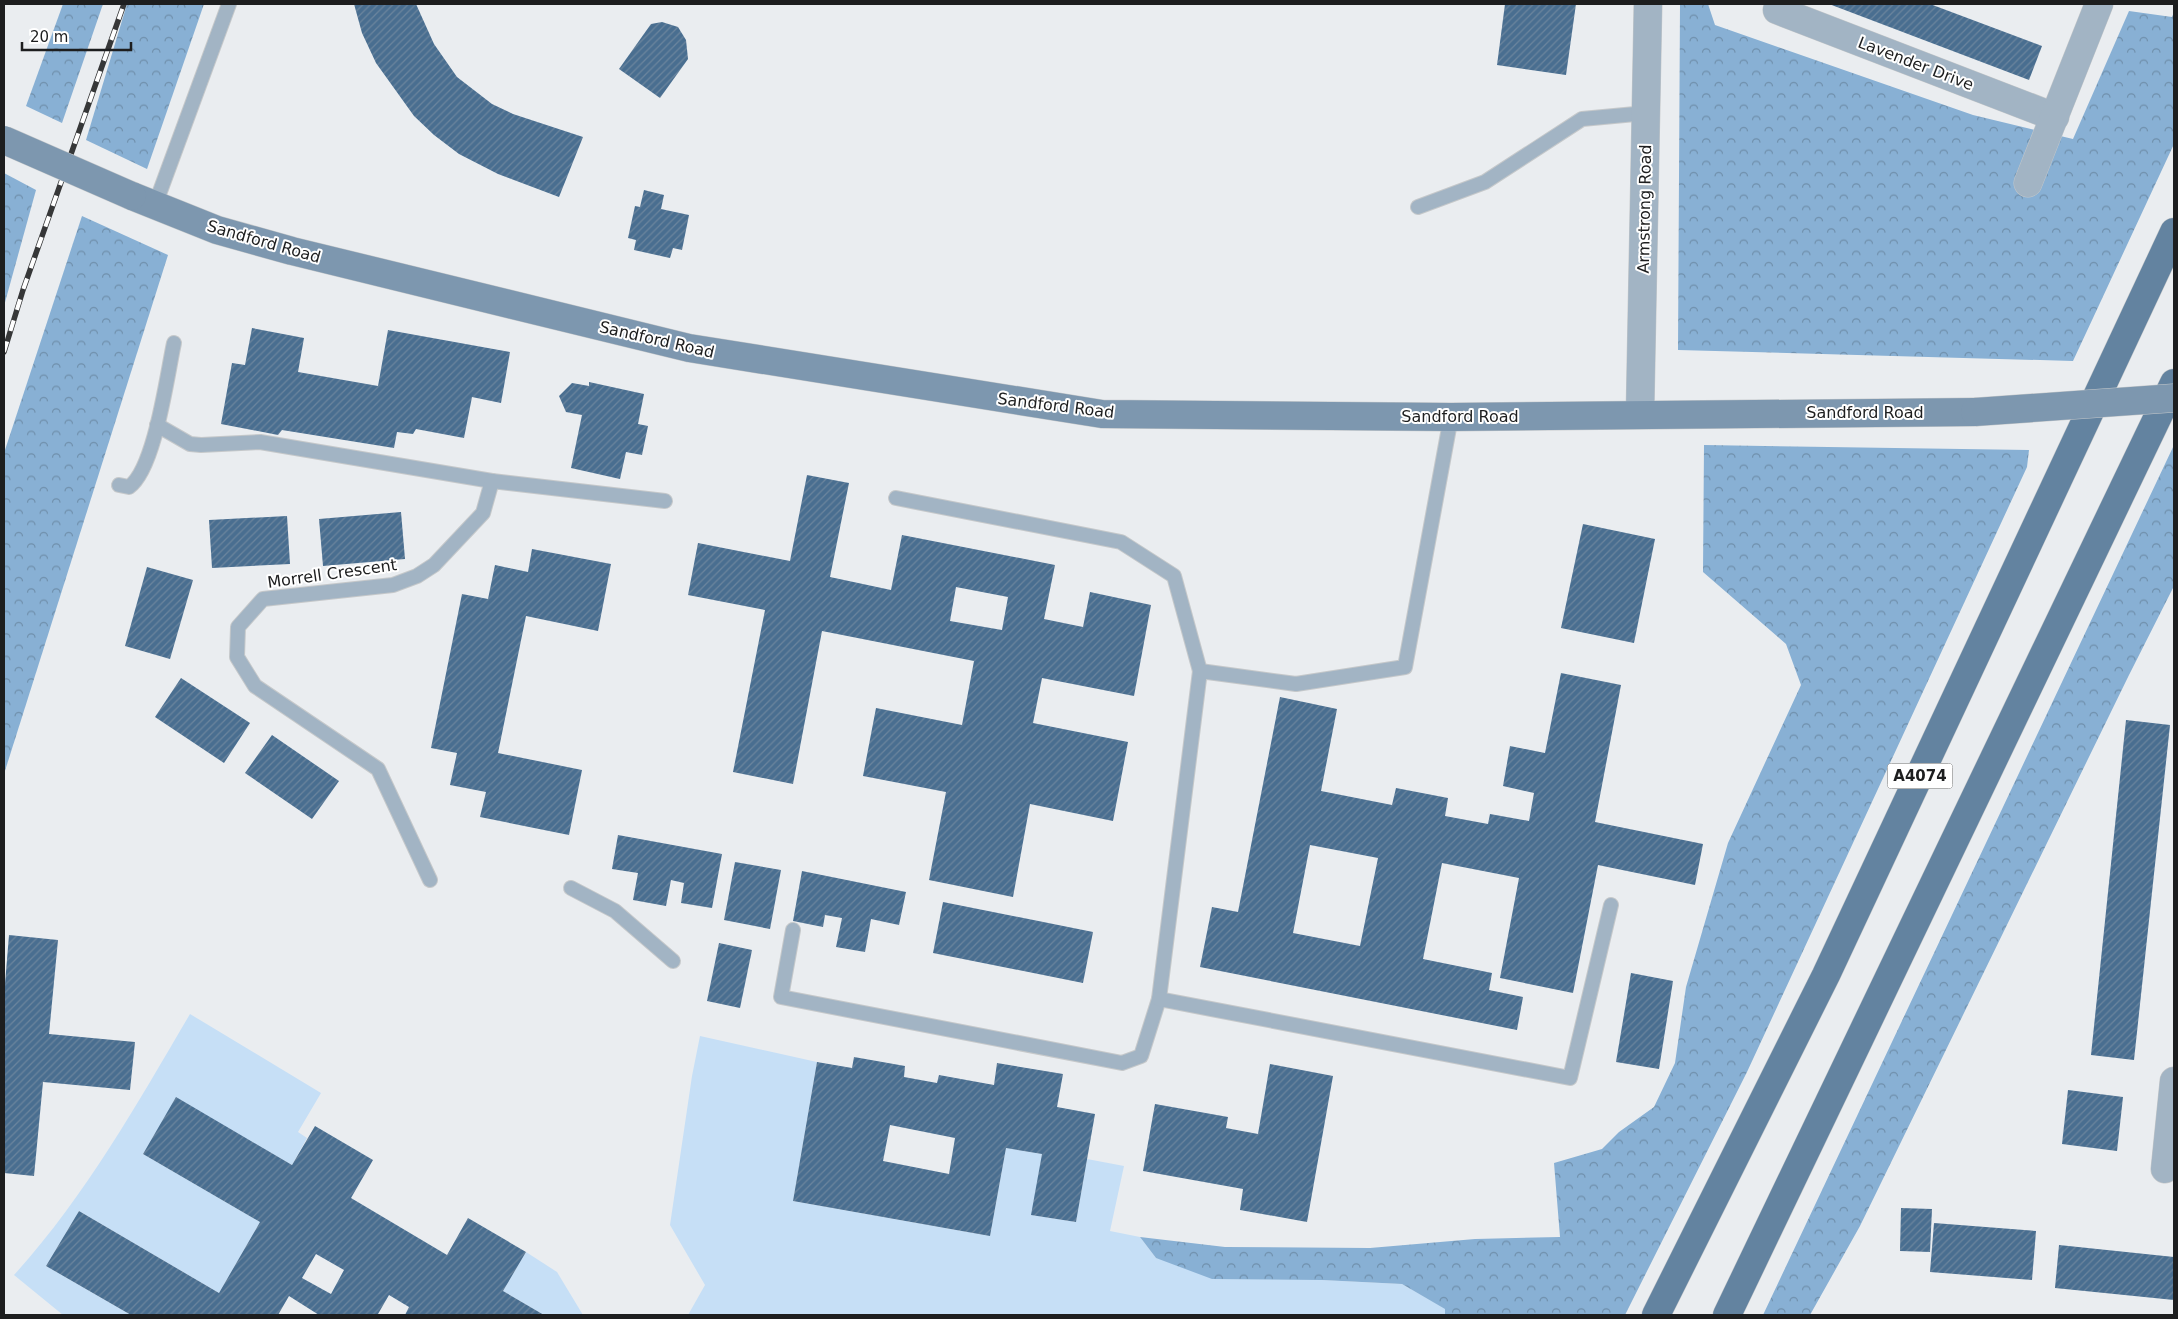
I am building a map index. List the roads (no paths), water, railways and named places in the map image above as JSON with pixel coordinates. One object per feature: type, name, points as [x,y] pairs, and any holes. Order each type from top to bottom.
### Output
[{"type":"main road","name":"A4074","points":[[1656,1315],[1826,975],[2174,232]]},
{"type":"main road","points":[[1727,1315],[2174,383]]},
{"type":"street","name":"Armstrong Road","points":[[1640,414],[1648,4]]},
{"type":"street","points":[[2028,183],[2100,4]]},
{"type":"street","name":"Lavender Drive","points":[[1776,10],[2055,116]]},
{"type":"street","name":"Sandford Road","points":[[4,140],[217,230],[292,251],[689,348],[767,362],[1102,414],[1451,417],[1975,412],[2174,398]]},
{"type":"street","points":[[2165,1169],[2174,1081]]},
{"type":"lane","points":[[144,200],[229,4]]},
{"type":"lane","points":[[1418,207],[1485,182],[1582,119],[1646,113]]},
{"type":"lane","points":[[119,485],[129,487],[136,482],[143,470],[157,425],[174,343]]},
{"type":"lane","points":[[1200,671],[1296,684],[1405,667],[1451,417]]},
{"type":"lane","points":[[157,425],[190,444],[260,442],[492,480],[665,501]]},
{"type":"lane","name":"Morrell Crescent","points":[[430,880],[378,769],[255,686],[237,657],[238,627],[263,599],[393,585],[417,576],[434,564],[483,513],[492,480]]},
{"type":"lane","points":[[793,930],[781,997],[1122,1063],[1141,1056],[1158,999],[1200,671],[1174,576],[1121,542],[896,498]]},
{"type":"lane","points":[[571,888],[615,910],[673,961]]},
{"type":"lane","points":[[1158,999],[1570,1078],[1612,905]]},
{"type":"railway","points":[[4,352],[23,290],[124,4]]}]
